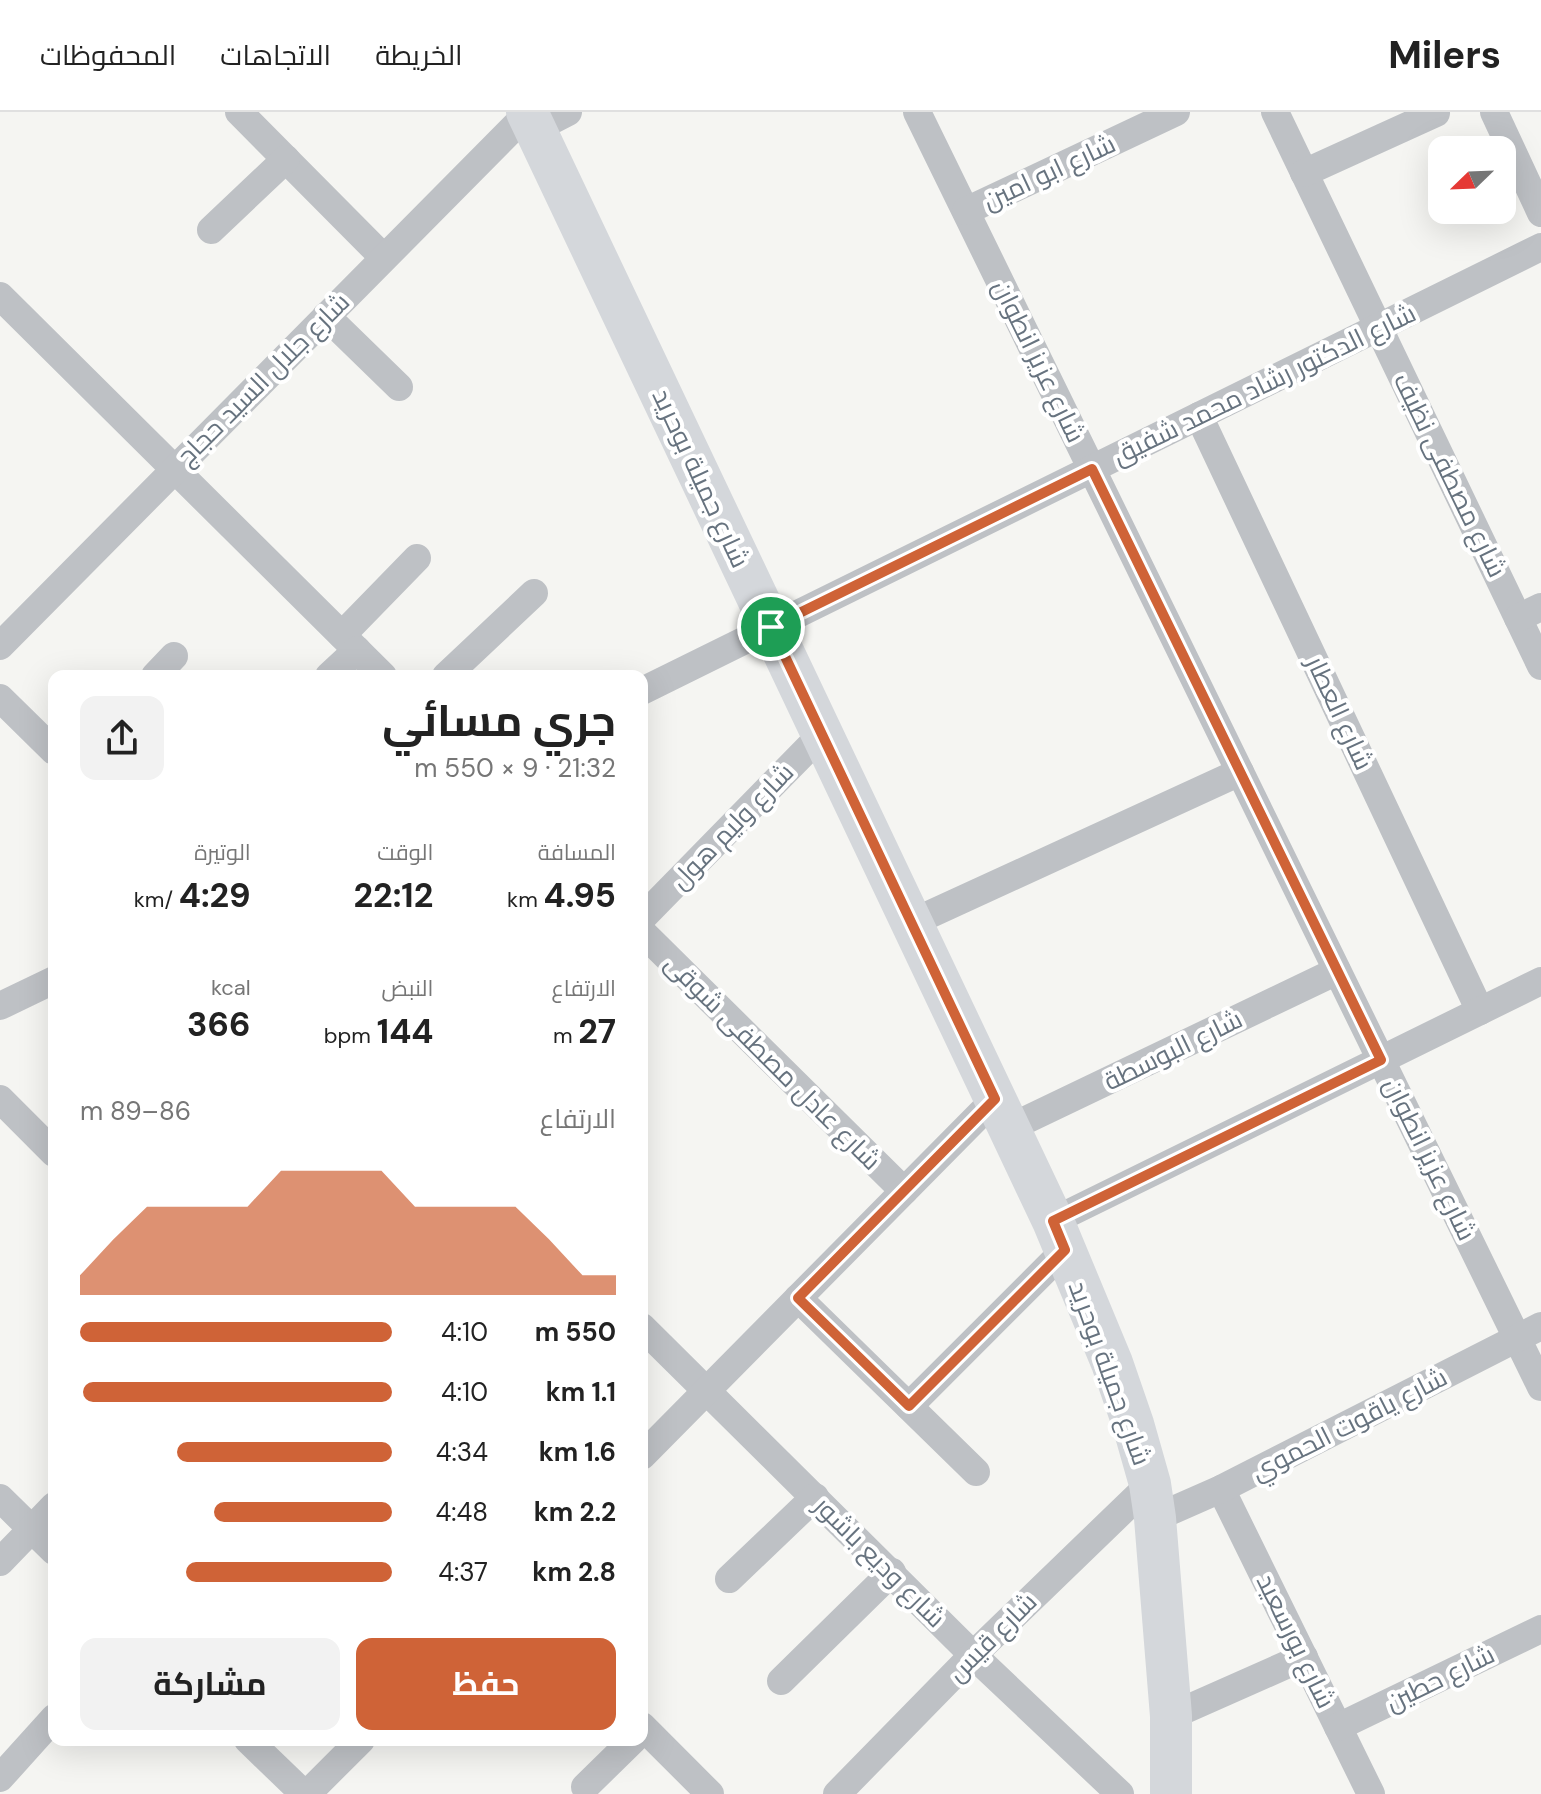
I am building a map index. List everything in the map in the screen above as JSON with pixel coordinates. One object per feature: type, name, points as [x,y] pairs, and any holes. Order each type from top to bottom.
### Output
[{"type":"main road","name":"شارع جميلة بوحريد","points":[[540,116],[771,627],[1059,1235],[1112,1363],[1152,1501],[1171,1716],[1171,1794]]},
{"type":"street","points":[[239,112],[383,257]]},
{"type":"street","name":"شارع عزيز انطوان","points":[[917,112],[1381,1060],[1529,1332],[1541,1387]]},
{"type":"street","name":"شارع ابو امين","points":[[966,211],[1176,112]]},
{"type":"street","name":"شارع مصطفى نظيف","points":[[1275,112],[1378,327],[1530,613],[1541,666]]},
{"type":"street","points":[[1494,112],[1541,213]]},
{"type":"street","points":[[1304,173],[1436,113]]},
{"type":"street","name":"شارع جلال السيد حجاج","points":[[0,646],[383,257],[540,116]]},
{"type":"street","points":[[211,230],[286,159]]},
{"type":"street","name":"شارع الدكتور رشاد محمد شفيق","points":[[648,688],[1541,247]]},
{"type":"street","points":[[0,296],[377,670]]},
{"type":"street","points":[[326,316],[399,387]]},
{"type":"street","name":"شارع العطار","points":[[1199,416],[1480,1011]]},
{"type":"street","points":[[333,670],[349,642],[417,558]]},
{"type":"street","points":[[452,670],[534,593]]},
{"type":"street","points":[[0,698],[48,745]]},
{"type":"street","name":"شارع وليم هول","points":[[648,912],[822,734]]},
{"type":"street","points":[[911,923],[1240,772]]},
{"type":"street","name":"شارع عادل مصطفى شوقى","points":[[648,938],[904,1191]]},
{"type":"street","name":"شارع البوسطة","points":[[648,1445],[904,1191],[1002,1114],[1337,971]]},
{"type":"street","points":[[909,1406],[1059,1235],[1381,1060],[1541,981]]},
{"type":"street","points":[[0,1006],[48,983]]},
{"type":"street","points":[[0,1099],[48,1147]]},
{"type":"street","points":[[798,1298],[976,1472]]},
{"type":"street","name":"شارع ياقوت الحموي","points":[[1152,1501],[1221,1489],[1529,1332]]},
{"type":"street","name":"شارع وديع باشور","points":[[648,1333],[973,1655],[1120,1794]]},
{"type":"street","name":"شارع بورسعيد","points":[[1221,1489],[1371,1794]]},
{"type":"street","points":[[729,1579],[815,1497]]},
{"type":"street","points":[[0,1498],[48,1545]]},
{"type":"street","name":"شارع قيس","points":[[837,1794],[973,1655],[1152,1501]]},
{"type":"street","points":[[0,1562],[48,1512]]},
{"type":"street","points":[[781,1681],[892,1572]]},
{"type":"street","name":"شارع حطين","points":[[1338,1727],[1541,1629]]},
{"type":"street","points":[[1171,1716],[1304,1657]]},
{"type":"street","points":[[0,1778],[48,1725]]},
{"type":"street","points":[[648,1738],[710,1794]]},
{"type":"street","points":[[254,1746],[306,1794],[355,1746]]},
{"type":"street","points":[[585,1787],[625,1746]]},
{"type":"route","points":[[1092,469],[1381,1060],[1053,1221],[1065,1250],[909,1406],[798,1298],[995,1099],[771,627],[1092,469]]}]
